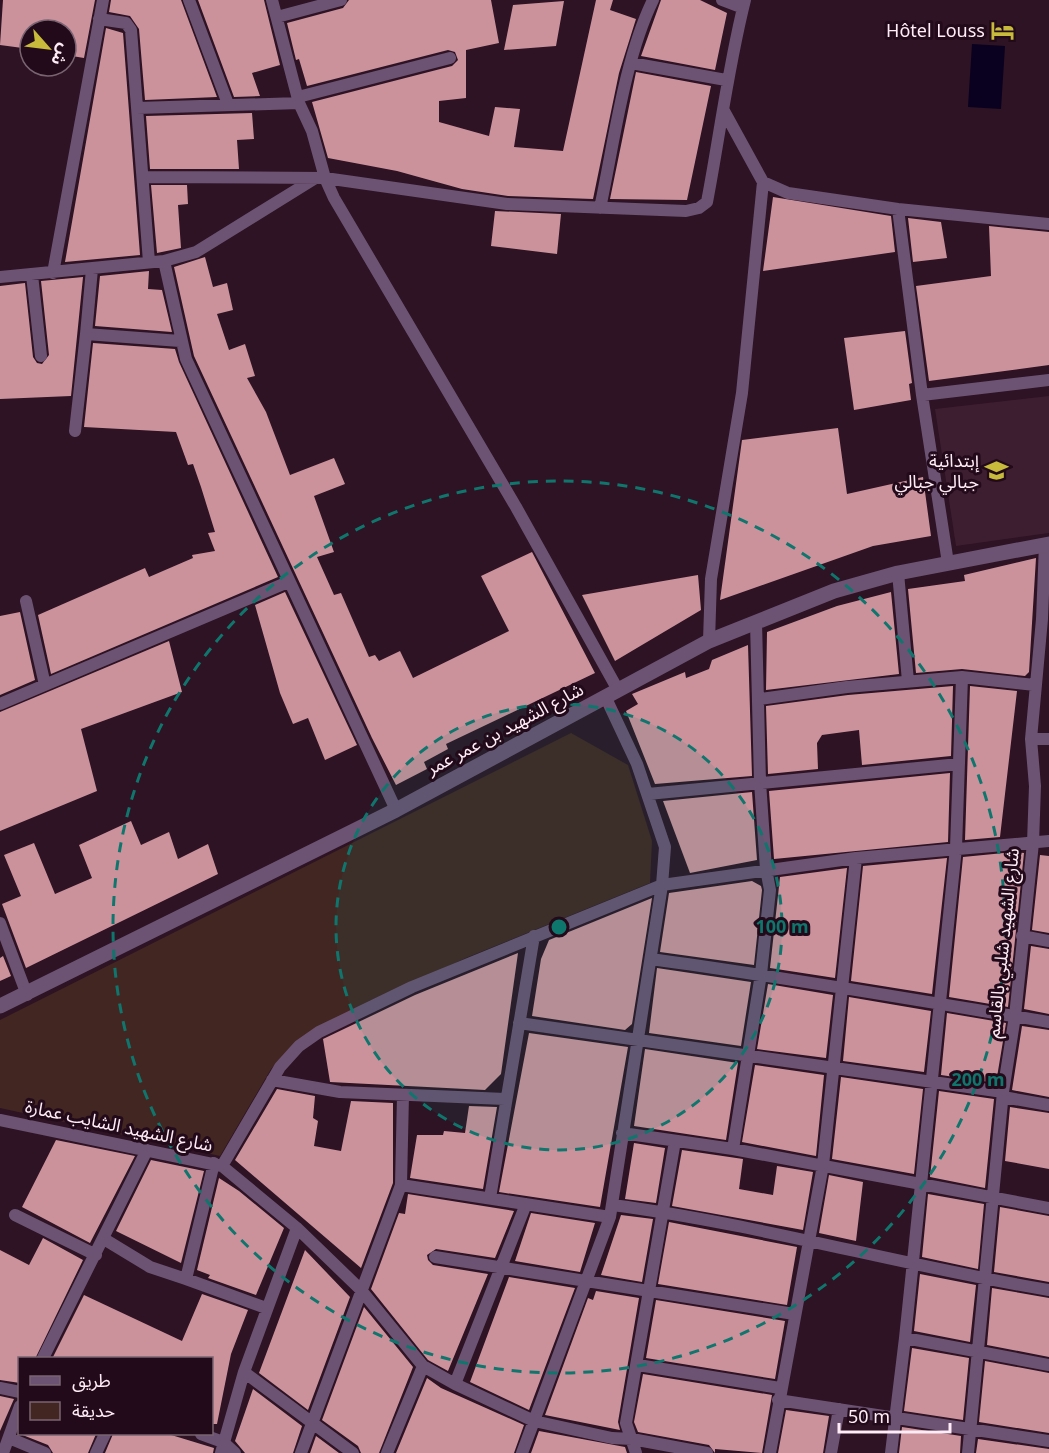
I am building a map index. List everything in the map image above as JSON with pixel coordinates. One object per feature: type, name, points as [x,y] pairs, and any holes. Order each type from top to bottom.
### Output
[{"type":"street","points":[[53,273],[103,0]]},
{"type":"street","points":[[189,0],[228,104]]},
{"type":"street","points":[[272,0],[298,100],[312,131],[320,178],[516,507],[612,693],[665,847],[662,885],[611,1211],[588,1282],[522,1453]]},
{"type":"street","points":[[277,17],[341,0]]},
{"type":"street","points":[[600,208],[631,63],[642,21],[652,0]]},
{"type":"street","points":[[143,177],[320,178],[507,204],[686,211],[705,205],[707,202],[724,111],[726,80],[744,4],[722,0]]},
{"type":"street","points":[[99,19],[126,23],[131,30],[149,262]]},
{"type":"street","points":[[137,108],[298,100],[450,58]]},
{"type":"street","points":[[631,63],[726,80]]},
{"type":"street","points":[[709,641],[711,579],[742,393],[763,182],[724,111]]},
{"type":"street","points":[[0,278],[164,261],[203,249],[320,178]]},
{"type":"street","points":[[763,182],[788,193],[898,209],[1049,224]]},
{"type":"street","points":[[898,209],[922,395],[948,563]]},
{"type":"street","points":[[164,261],[180,341],[186,359],[396,810]]},
{"type":"street","points":[[75,431],[92,269]]},
{"type":"street","points":[[32,275],[40,356]]},
{"type":"street","points":[[86,334],[180,341]]},
{"type":"street","points":[[922,395],[1049,380]]},
{"type":"street","name":"شارع الشهيد بن عمر عمر","points":[[0,1006],[27,995],[396,810],[709,641],[834,591],[898,573],[1047,544]]},
{"type":"street","name":"شارع الشهيد شلبي بالقاسم","points":[[968,1453],[992,1197],[1003,1095],[1015,1016],[1033,843],[1035,786],[1031,739],[1035,685],[1045,619],[1047,544]]},
{"type":"street","points":[[898,573],[908,681]]},
{"type":"street","points":[[0,704],[288,582]]},
{"type":"street","points":[[26,601],[45,685]]},
{"type":"street","points":[[733,1149],[761,974],[770,890],[766,869],[760,782],[760,699],[756,622]]},
{"type":"street","points":[[760,699],[908,681],[962,677],[1035,685]]},
{"type":"street","points":[[891,1453],[956,848],[962,677]]},
{"type":"street","points":[[1031,739],[1049,739]]},
{"type":"street","points":[[648,794],[959,764]]},
{"type":"street","points":[[186,1279],[218,1164],[272,1080],[299,1046],[319,1032],[412,987],[662,885],[856,858],[1049,841]]},
{"type":"street","points":[[770,1453],[807,1241],[823,1165],[856,858]]},
{"type":"street","points":[[0,923],[27,995]]},
{"type":"street","points":[[490,1198],[534,936]]},
{"type":"street","points":[[1022,936],[1049,941]]},
{"type":"street","points":[[651,959],[761,974],[1049,1022]]},
{"type":"street","points":[[519,1023],[932,1080],[1049,1105]]},
{"type":"street","points":[[272,1080],[340,1092],[505,1099]]},
{"type":"street","points":[[302,1453],[360,1290],[401,1185],[403,1095]]},
{"type":"street","name":"شارع الشهيد الشايب عمارة","points":[[0,1120],[218,1164],[297,1228],[360,1290],[423,1366],[455,1384],[534,1421],[612,1438],[632,1439],[707,1453]]},
{"type":"street","points":[[622,1133],[733,1149],[1049,1208]]},
{"type":"street","points":[[636,1453],[626,1423],[638,1365],[675,1141]]},
{"type":"street","points":[[44,1357],[147,1150]]},
{"type":"street","points":[[401,1185],[526,1204],[611,1211],[663,1212],[913,1265],[1049,1290]]},
{"type":"street","points":[[455,1384],[526,1204]]},
{"type":"street","points":[[15,1215],[96,1255]]},
{"type":"street","points":[[222,1448],[244,1372],[297,1228]]},
{"type":"street","points":[[104,1239],[150,1267],[266,1308]]},
{"type":"street","points":[[435,1257],[794,1314]]},
{"type":"street","points":[[905,1338],[1049,1365]]},
{"type":"street","points":[[638,1365],[779,1394],[838,1409],[1049,1441]]},
{"type":"street","points":[[387,1453],[423,1366]]},
{"type":"street","points":[[244,1372],[353,1453]]},
{"type":"street","points":[[0,1388],[18,1392]]},
{"type":"street","points":[[831,1453],[838,1409]]},
{"type":"street","points":[[3,1453],[18,1412]]},
{"type":"street","points":[[96,1453],[105,1435]]},
{"type":"street","points":[[202,1435],[222,1448],[235,1453]]},
{"type":"street","points":[[9,1438],[45,1453]]},
{"type":"shaded area","points":[[972,44],[1005,46],[1001,109],[968,107]]},
{"type":"shaded area","name":"إبتدائية جبالي جبالي","points":[[1049,396],[1049,533],[956,546],[935,409]]},
{"type":"green space","points":[[571,733],[628,765],[652,841],[650,883],[468,957],[332,1020],[296,1042],[271,1069],[220,1156],[0,1108],[0,1020]]},
{"type":"building","points":[[3,0],[95,0],[84,58],[78,57],[78,18],[18,18],[18,47],[0,45]]},
{"type":"building","points":[[111,0],[181,0],[217,97],[145,100],[139,29],[130,16],[109,12]]},
{"type":"building","points":[[198,0],[264,0],[280,65],[252,73],[260,96],[234,97]]},
{"type":"building","points":[[349,0],[491,0],[499,43],[466,50],[466,98],[439,101],[439,122],[489,136],[495,107],[520,109],[514,147],[563,151],[596,0],[613,0],[610,10],[636,19],[619,73],[593,199],[508,196],[462,189],[397,171],[328,158],[312,102],[452,66],[458,60],[455,52],[448,50],[307,86],[299,59],[296,60],[287,23],[343,8]]},
{"type":"building","points":[[661,0],[700,0],[727,13],[715,70],[641,56]]},
{"type":"building","points":[[564,1],[556,46],[504,50],[513,5]]},
{"type":"building","points":[[106,28],[123,33],[140,255],[65,262]]},
{"type":"building","points":[[636,72],[711,86],[687,200],[610,199]]},
{"type":"building","points":[[252,113],[254,139],[237,140],[239,169],[150,169],[146,116]]},
{"type":"building","points":[[151,185],[187,185],[188,204],[178,205],[181,248],[157,253]]},
{"type":"building","points":[[773,197],[891,216],[895,252],[763,271]]},
{"type":"building","points":[[495,211],[561,214],[557,254],[491,246]]},
{"type":"building","points":[[908,218],[941,222],[947,258],[913,262]]},
{"type":"building","points":[[989,226],[1049,232],[1049,365],[929,381],[916,286],[991,276]]},
{"type":"building","points":[[205,257],[213,287],[227,283],[233,310],[217,314],[229,350],[245,344],[255,376],[247,378],[266,412],[290,475],[334,458],[345,484],[314,496],[334,552],[317,557],[334,595],[341,593],[369,657],[375,655],[379,661],[400,651],[413,678],[509,631],[481,576],[532,552],[595,673],[446,744],[448,749],[424,762],[427,769],[396,785],[194,356],[174,267]]},
{"type":"building","points":[[149,271],[148,289],[162,290],[172,332],[95,326],[100,276]]},
{"type":"building","points":[[83,277],[71,396],[0,399],[0,286],[25,283],[33,357],[37,363],[42,364],[49,355],[41,281]]},
{"type":"building","points":[[905,331],[912,383],[909,384],[911,400],[854,410],[844,338]]},
{"type":"building","points":[[93,343],[175,349],[278,577],[51,674],[38,615],[145,568],[149,577],[193,558],[192,555],[215,551],[208,533],[215,532],[201,487],[193,464],[188,465],[176,432],[84,427]]},
{"type":"building","points":[[838,428],[847,494],[923,477],[931,536],[873,546],[720,600],[742,440]]},
{"type":"building","points":[[1036,558],[1029,672],[1025,676],[962,669],[916,673],[908,589],[965,581],[964,575]]},
{"type":"building","points":[[698,575],[701,610],[615,661],[582,595]]},
{"type":"building","points":[[285,592],[357,745],[325,760],[308,718],[293,724],[280,693],[255,605]]},
{"type":"building","points":[[891,592],[899,674],[766,690],[767,632],[837,606]]},
{"type":"building","points":[[20,612],[35,680],[0,695],[0,616]]},
{"type":"building","points":[[169,641],[182,692],[81,729],[97,791],[0,831],[0,712]]},
{"type":"building","points":[[748,645],[752,776],[655,784],[626,711],[638,704],[632,694],[685,672],[686,678],[709,669],[712,660]]},
{"type":"building","points":[[953,686],[951,756],[862,765],[859,730],[822,735],[817,743],[818,769],[768,774],[766,706],[848,695]]},
{"type":"building","points":[[970,686],[1017,691],[1000,837],[965,840]]},
{"type":"building","points":[[950,773],[948,842],[774,859],[769,791]]},
{"type":"building","points":[[752,792],[757,860],[690,873],[663,801]]},
{"type":"building","points":[[131,821],[141,845],[169,832],[178,859],[208,844],[218,874],[26,968],[2,904],[21,896],[4,855],[34,843],[55,894],[92,878],[79,845]]},
{"type":"building","points":[[1024,853],[1008,1007],[949,997],[963,857]]},
{"type":"building","points":[[1040,855],[1049,856],[1049,933],[1032,930]]},
{"type":"building","points":[[947,858],[932,994],[851,981],[863,866]]},
{"type":"building","points":[[847,868],[835,978],[770,968],[780,877]]},
{"type":"building","points":[[752,881],[761,886],[762,890],[754,965],[660,952],[669,893]]},
{"type":"building","points":[[652,898],[632,1024],[625,1030],[532,1016],[541,959],[549,940]]},
{"type":"building","points":[[1031,946],[1049,949],[1049,1014],[1024,1009]]},
{"type":"building","points":[[518,953],[501,1074],[485,1090],[330,1082],[323,1039],[415,995]]},
{"type":"building","points":[[3,956],[11,976],[0,981],[0,958]]},
{"type":"building","points":[[657,968],[751,982],[741,1046],[649,1033]]},
{"type":"building","points":[[768,984],[833,995],[826,1058],[757,1049]]},
{"type":"building","points":[[849,997],[931,1011],[924,1072],[843,1061]]},
{"type":"building","points":[[947,1013],[1006,1023],[996,1083],[941,1075]]},
{"type":"building","points":[[1022,1026],[1049,1030],[1049,1097],[1012,1090]]},
{"type":"building","points":[[529,1033],[628,1047],[600,1207],[499,1192]]},
{"type":"building","points":[[645,1049],[738,1063],[726,1140],[634,1126]]},
{"type":"building","points":[[755,1065],[824,1075],[816,1156],[742,1142]]},
{"type":"building","points":[[841,1077],[923,1089],[914,1174],[832,1159]]},
{"type":"building","points":[[277,1089],[315,1096],[313,1118],[318,1121],[314,1146],[341,1151],[351,1101],[393,1103],[393,1183],[361,1268],[235,1160]]},
{"type":"building","points":[[939,1091],[994,1099],[985,1188],[930,1177]]},
{"type":"building","points":[[469,1106],[497,1107],[483,1189],[410,1178],[417,1135],[443,1135],[444,1131],[465,1133]]},
{"type":"building","points":[[1010,1107],[1049,1113],[1049,1169],[1005,1161]]},
{"type":"building","points":[[56,1140],[135,1156],[90,1243],[22,1207]]},
{"type":"building","points":[[634,1143],[665,1148],[656,1203],[625,1199]]},
{"type":"building","points":[[682,1150],[743,1159],[739,1189],[773,1195],[777,1166],[813,1172],[803,1230],[672,1206]]},
{"type":"building","points":[[151,1160],[204,1171],[181,1263],[116,1231]]},
{"type":"building","points":[[829,1175],[863,1182],[856,1241],[819,1233]]},
{"type":"building","points":[[219,1178],[239,1191],[284,1228],[256,1295],[208,1278],[210,1275],[197,1270]]},
{"type":"building","points":[[408,1194],[514,1211],[495,1258],[436,1249],[427,1255],[433,1265],[488,1274],[448,1371],[428,1360],[371,1289],[399,1213],[405,1214]]},
{"type":"building","points":[[928,1194],[984,1204],[978,1269],[922,1257]]},
{"type":"building","points":[[1000,1207],[1049,1216],[1049,1282],[994,1272]]},
{"type":"building","points":[[531,1213],[595,1223],[580,1272],[515,1261]]},
{"type":"building","points":[[621,1215],[653,1219],[642,1282],[601,1275]]},
{"type":"building","points":[[669,1222],[797,1247],[787,1305],[658,1284]]},
{"type":"building","points":[[43,1238],[83,1260],[36,1357],[18,1357],[18,1383],[0,1380],[0,1250],[29,1265]]},
{"type":"building","points":[[305,1250],[350,1297],[308,1410],[259,1373]]},
{"type":"building","points":[[920,1274],[976,1285],[970,1342],[914,1331]]},
{"type":"building","points":[[509,1277],[575,1288],[529,1410],[470,1382]]},
{"type":"building","points":[[992,1288],[1049,1298],[1049,1357],[987,1345]]},
{"type":"building","points":[[596,1291],[639,1298],[618,1422],[620,1430],[545,1415],[588,1298],[593,1300]]},
{"type":"building","points":[[202,1294],[248,1310],[231,1354],[217,1424],[213,1424],[213,1357],[53,1357],[84,1295],[182,1341]]},
{"type":"building","points":[[656,1300],[785,1321],[775,1379],[646,1358]]},
{"type":"building","points":[[364,1307],[413,1367],[379,1453],[361,1453],[358,1446],[322,1420]]},
{"type":"building","points":[[912,1348],[969,1358],[963,1420],[904,1411]]},
{"type":"building","points":[[985,1361],[1049,1373],[1049,1433],[979,1422]]},
{"type":"building","points":[[643,1374],[772,1395],[762,1453],[715,1449],[715,1453],[709,1445],[638,1432],[634,1422]]},
{"type":"building","points":[[427,1378],[441,1388],[524,1425],[514,1453],[396,1453]]},
{"type":"building","points":[[253,1389],[302,1426],[293,1453],[245,1453],[235,1441]]},
{"type":"building","points":[[0,1396],[14,1399],[0,1431]]},
{"type":"building","points":[[786,1410],[829,1416],[823,1453],[778,1453]]},
{"type":"building","points":[[902,1427],[961,1436],[960,1453],[899,1453]]},
{"type":"building","points":[[539,1431],[625,1447],[627,1453],[531,1453]]},
{"type":"building","points":[[23,1435],[96,1435],[88,1453],[53,1453],[48,1445]]},
{"type":"building","points":[[113,1435],[171,1435],[214,1448],[213,1453],[105,1453]]},
{"type":"building","points":[[316,1436],[339,1453],[310,1453]]},
{"type":"building","points":[[978,1439],[1049,1449],[1049,1453],[976,1453]]},
{"type":"place","name":"Hôtel Louss","points":[[1003,31]]},
{"type":"place","name":"إبتدائية جبالي جبالي","points":[[997,471]]}]
